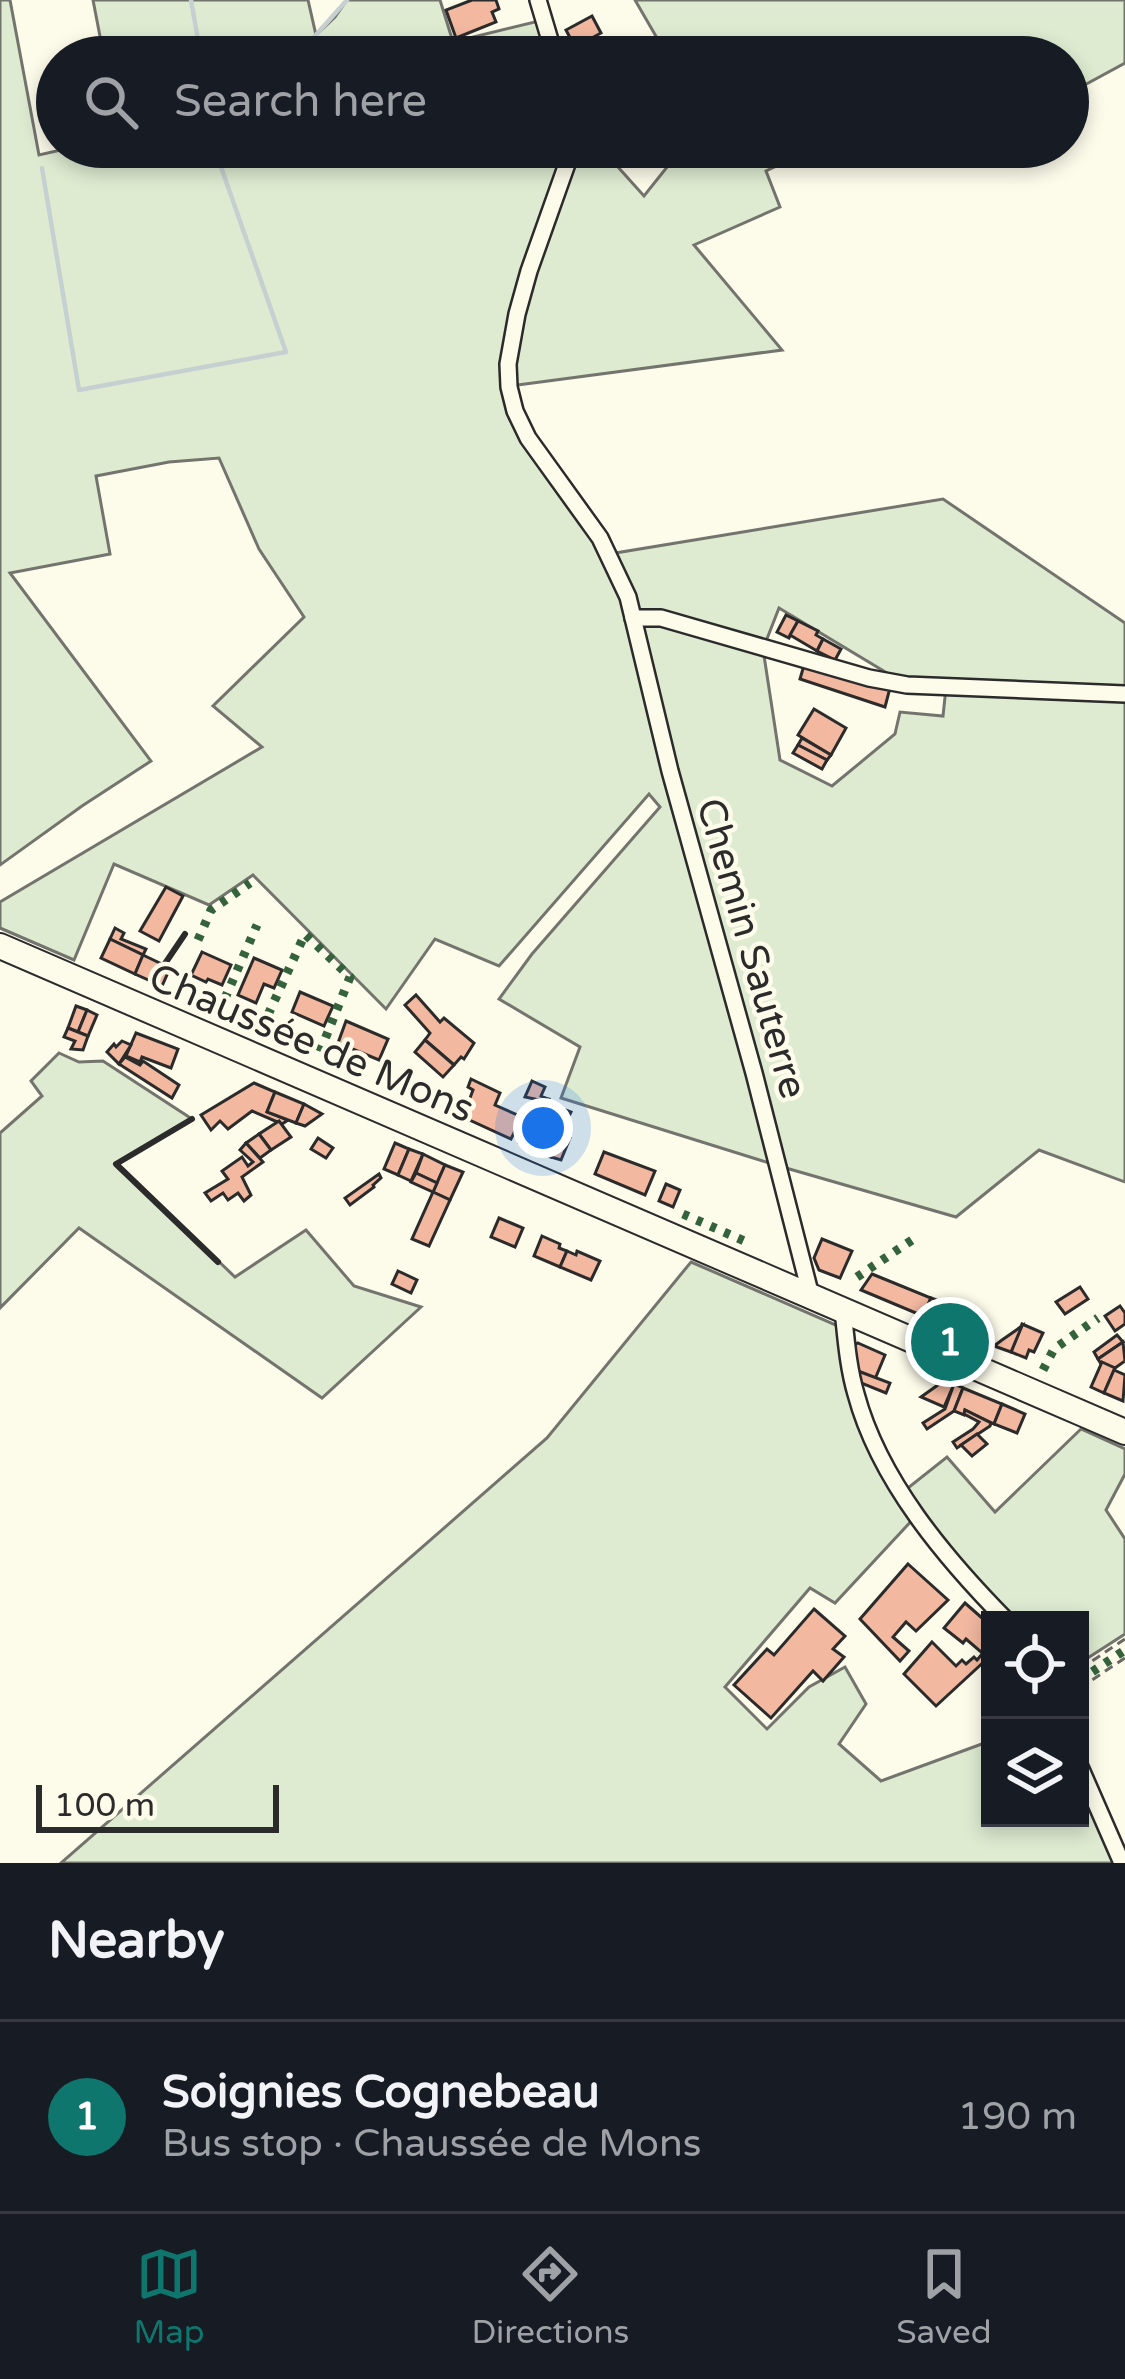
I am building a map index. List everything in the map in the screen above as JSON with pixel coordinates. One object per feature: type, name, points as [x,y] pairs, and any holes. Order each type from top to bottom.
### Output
[{"type":"main road","name":"Chaussée de Mons","points":[[0,946],[1125,1432]]},
{"type":"street","points":[[538,0],[549,36]]},
{"type":"street","name":"Chemin Sauterre","points":[[566,168],[517,314],[509,386],[528,438],[609,554],[628,597],[811,1296]]},
{"type":"street","points":[[633,618],[661,618],[711,630],[908,686],[1125,694]]},
{"type":"street","points":[[843,1310],[856,1396],[881,1456],[929,1533],[997,1611]]},
{"type":"street","points":[[1089,1788],[1122,1863]]},
{"type":"path","points":[[1089,1663],[1125,1639]]},
{"type":"path","points":[[1089,1682],[1125,1658]]},
{"type":"green space","points":[[0,0],[10,0],[36,139],[36,168],[619,168],[644,196],[666,168],[772,168],[766,171],[780,207],[694,245],[782,350],[510,386],[515,411],[609,554],[943,499],[1125,623],[1125,1182],[1039,1150],[956,1217],[561,1098],[580,1047],[499,999],[532,954],[660,807],[649,794],[499,966],[435,939],[386,1009],[253,875],[209,905],[114,864],[74,960],[0,928],[0,902],[262,747],[213,706],[304,617],[259,549],[219,458],[96,476],[110,554],[10,573],[151,761],[0,865]],"holes":[[[779,608],[907,685],[946,688],[943,716],[900,712],[895,734],[832,786],[780,760],[763,649]]]},
{"type":"green space","points":[[93,0],[308,0],[316,35],[347,0],[440,0],[451,36],[100,36]]},
{"type":"green space","points":[[635,0],[1125,0],[1125,63],[1089,83],[1089,36],[656,36]]},
{"type":"green space","points":[[543,20],[548,36],[478,36]]},
{"type":"green space","points":[[59,1053],[79,1062],[103,1061],[192,1119],[117,1164],[235,1277],[306,1230],[354,1286],[421,1307],[322,1398],[79,1228],[0,1308],[0,1133],[42,1096],[31,1081]]},
{"type":"green space","points":[[691,1262],[845,1329],[856,1396],[903,1492],[947,1457],[995,1512],[1081,1429],[1125,1449],[1125,1474],[1106,1510],[1125,1539],[1125,1634],[1089,1657],[1089,1611],[998,1611],[916,1516],[835,1603],[810,1588],[725,1687],[767,1729],[809,1687],[845,1667],[866,1704],[839,1744],[881,1781],[981,1744],[981,1827],[1089,1827],[1089,1788],[1122,1863],[61,1863],[547,1438]]},
{"type":"building","points":[[472,0],[496,0],[499,9],[492,12],[496,22],[461,36],[455,36],[446,10]]},
{"type":"building","points":[[592,16],[601,33],[569,36],[566,30]]},
{"type":"building","points":[[786,615],[798,621],[789,638],[777,632]]},
{"type":"building","points":[[798,621],[818,631],[816,635],[823,639],[817,651],[790,635]]},
{"type":"building","points":[[823,639],[841,649],[835,660],[817,651]]},
{"type":"building","points":[[804,665],[890,688],[885,707],[800,679]]},
{"type":"building","points":[[814,709],[846,728],[831,755],[798,735]]},
{"type":"building","points":[[802,738],[831,755],[827,760],[798,745]]},
{"type":"building","points":[[798,745],[827,760],[822,769],[793,753]]},
{"type":"building","points":[[166,887],[183,896],[159,941],[140,931]]},
{"type":"building","points":[[115,928],[124,933],[121,939],[146,949],[143,955],[110,939]]},
{"type":"building","points":[[110,939],[143,955],[135,974],[101,958]]},
{"type":"building","points":[[202,952],[231,965],[222,985],[191,975]]},
{"type":"building","points":[[143,955],[170,968],[162,986],[135,974]]},
{"type":"building","points":[[254,958],[282,970],[274,988],[264,984],[256,1003],[238,995]]},
{"type":"building","points":[[300,992],[333,1006],[324,1026],[292,1012]]},
{"type":"building","points":[[416,995],[440,1022],[444,1018],[474,1043],[464,1059],[454,1065],[425,1040],[430,1033],[405,1005]]},
{"type":"building","points":[[76,1006],[87,1010],[78,1032],[68,1028]]},
{"type":"building","points":[[87,1010],[97,1015],[88,1036],[78,1032]]},
{"type":"building","points":[[346,1021],[388,1039],[379,1060],[338,1043]]},
{"type":"building","points":[[68,1028],[88,1036],[83,1050],[71,1049],[75,1041],[64,1037]]},
{"type":"building","points":[[136,1033],[178,1049],[171,1068],[126,1056]]},
{"type":"building","points":[[425,1040],[454,1065],[443,1077],[415,1052]]},
{"type":"building","points":[[122,1041],[131,1045],[119,1064],[107,1052]]},
{"type":"building","points":[[125,1057],[140,1065],[143,1061],[179,1085],[172,1098],[119,1064]]},
{"type":"building","points":[[471,1079],[500,1093],[495,1105],[522,1117],[511,1139],[463,1117],[473,1090],[468,1087]]},
{"type":"building","points":[[532,1081],[545,1087],[544,1101],[525,1097]]},
{"type":"building","points":[[254,1083],[275,1092],[267,1112],[288,1120],[282,1124],[252,1111],[228,1129],[220,1121],[211,1130],[201,1115]]},
{"type":"building","points":[[275,1092],[304,1104],[296,1123],[267,1112]]},
{"type":"building","points":[[549,1099],[542,1117],[552,1121],[558,1107],[571,1112],[561,1132],[529,1123],[539,1100]]},
{"type":"building","points":[[304,1104],[322,1114],[305,1126],[296,1123]]},
{"type":"building","points":[[279,1121],[291,1137],[271,1150],[259,1134]]},
{"type":"building","points":[[529,1123],[548,1131],[538,1151],[519,1143]]},
{"type":"building","points":[[549,1129],[561,1134],[551,1157],[538,1151]]},
{"type":"building","points":[[259,1134],[271,1150],[260,1158],[246,1143]]},
{"type":"building","points":[[561,1134],[570,1138],[561,1160],[551,1157]]},
{"type":"building","points":[[318,1138],[333,1148],[326,1158],[311,1149]]},
{"type":"building","points":[[246,1143],[263,1162],[242,1177],[251,1195],[244,1201],[238,1193],[228,1200],[223,1193],[211,1201],[205,1193],[228,1179],[222,1171],[242,1157],[248,1166],[253,1162],[240,1150]]},
{"type":"building","points":[[395,1143],[409,1149],[398,1175],[384,1169]]},
{"type":"building","points":[[409,1149],[423,1154],[411,1181],[398,1175]]},
{"type":"building","points":[[604,1152],[655,1171],[645,1195],[595,1174]]},
{"type":"building","points":[[423,1154],[445,1165],[437,1183],[416,1173]]},
{"type":"building","points":[[445,1165],[463,1172],[450,1200],[433,1192]]},
{"type":"building","points":[[416,1173],[437,1183],[433,1192],[411,1182]]},
{"type":"building","points":[[379,1174],[374,1187],[350,1205],[345,1198]]},
{"type":"building","points":[[666,1184],[680,1190],[673,1207],[659,1201]]},
{"type":"building","points":[[433,1192],[450,1200],[429,1246],[412,1239]]},
{"type":"building","points":[[499,1218],[523,1228],[515,1247],[491,1237]]},
{"type":"building","points":[[542,1236],[567,1251],[560,1267],[534,1256]]},
{"type":"building","points":[[822,1239],[852,1251],[840,1278],[819,1270],[814,1258]]},
{"type":"building","points":[[567,1251],[600,1261],[591,1280],[560,1267]]},
{"type":"building","points":[[398,1271],[417,1280],[411,1293],[392,1284]]},
{"type":"building","points":[[872,1274],[931,1298],[923,1316],[861,1290]]},
{"type":"building","points":[[1080,1287],[1088,1299],[1065,1314],[1056,1302]]},
{"type":"building","points":[[931,1298],[947,1304],[940,1323],[923,1316]]},
{"type":"building","points":[[1120,1306],[1125,1324],[1115,1331],[1105,1316]]},
{"type":"building","points":[[1022,1324],[1043,1333],[1026,1358],[1011,1352]]},
{"type":"building","points":[[1022,1326],[1011,1352],[994,1346],[1002,1340]]},
{"type":"building","points":[[1117,1335],[1123,1342],[1098,1359],[1094,1352]]},
{"type":"building","points":[[1123,1342],[1125,1361],[1115,1368],[1101,1364],[1098,1359]]},
{"type":"building","points":[[854,1345],[885,1355],[875,1379],[858,1371]]},
{"type":"building","points":[[1102,1362],[1115,1368],[1104,1393],[1091,1387]]},
{"type":"building","points":[[1114,1370],[1125,1375],[1123,1401],[1104,1393]]},
{"type":"building","points":[[858,1371],[890,1383],[886,1393],[861,1383]]},
{"type":"building","points":[[945,1380],[954,1384],[944,1407],[921,1397]]},
{"type":"building","points":[[954,1384],[963,1388],[954,1411],[927,1429],[923,1423],[945,1409]]},
{"type":"building","points":[[963,1388],[1002,1404],[994,1424],[965,1410],[964,1415],[954,1411]]},
{"type":"building","points":[[1002,1404],[1025,1414],[1017,1433],[994,1424]]},
{"type":"building","points":[[965,1410],[991,1423],[957,1448],[953,1442],[979,1422],[964,1414]]},
{"type":"building","points":[[977,1434],[987,1444],[972,1456],[961,1445]]},
{"type":"building","points":[[908,1564],[948,1600],[916,1631],[906,1622],[893,1637],[909,1651],[900,1661],[860,1619]]},
{"type":"building","points":[[965,1603],[981,1617],[981,1652],[966,1639],[963,1643],[944,1628]]},
{"type":"building","points":[[814,1609],[845,1636],[833,1649],[844,1657],[823,1681],[813,1671],[771,1718],[734,1685],[767,1649],[774,1655]]},
{"type":"building","points":[[932,1642],[956,1666],[981,1655],[981,1664],[936,1706],[904,1674]]},
{"type":"waterway","points":[[191,0],[197,36]]},
{"type":"waterway","points":[[315,36],[347,0]]},
{"type":"waterway","points":[[42,168],[79,390],[286,352],[221,168]]},
{"type":"hedge","points":[[198,940],[211,910],[250,883]]},
{"type":"hedge","points":[[219,1012],[257,925]]},
{"type":"hedge","points":[[262,1028],[305,934],[350,977],[319,1054]]},
{"type":"hedge","points":[[683,1214],[749,1243]]},
{"type":"hedge","points":[[857,1277],[912,1240]]},
{"type":"hedge","points":[[1043,1370],[1054,1349],[1098,1318]]},
{"type":"hedge","points":[[1089,1674],[1125,1650]]},
{"type":"wall","points":[[164,965],[185,934]]},
{"type":"wall","points":[[192,1119],[116,1164],[218,1262]]},
{"type":"place","name":"Soignies Cognebeau","points":[[950,1342]]}]
